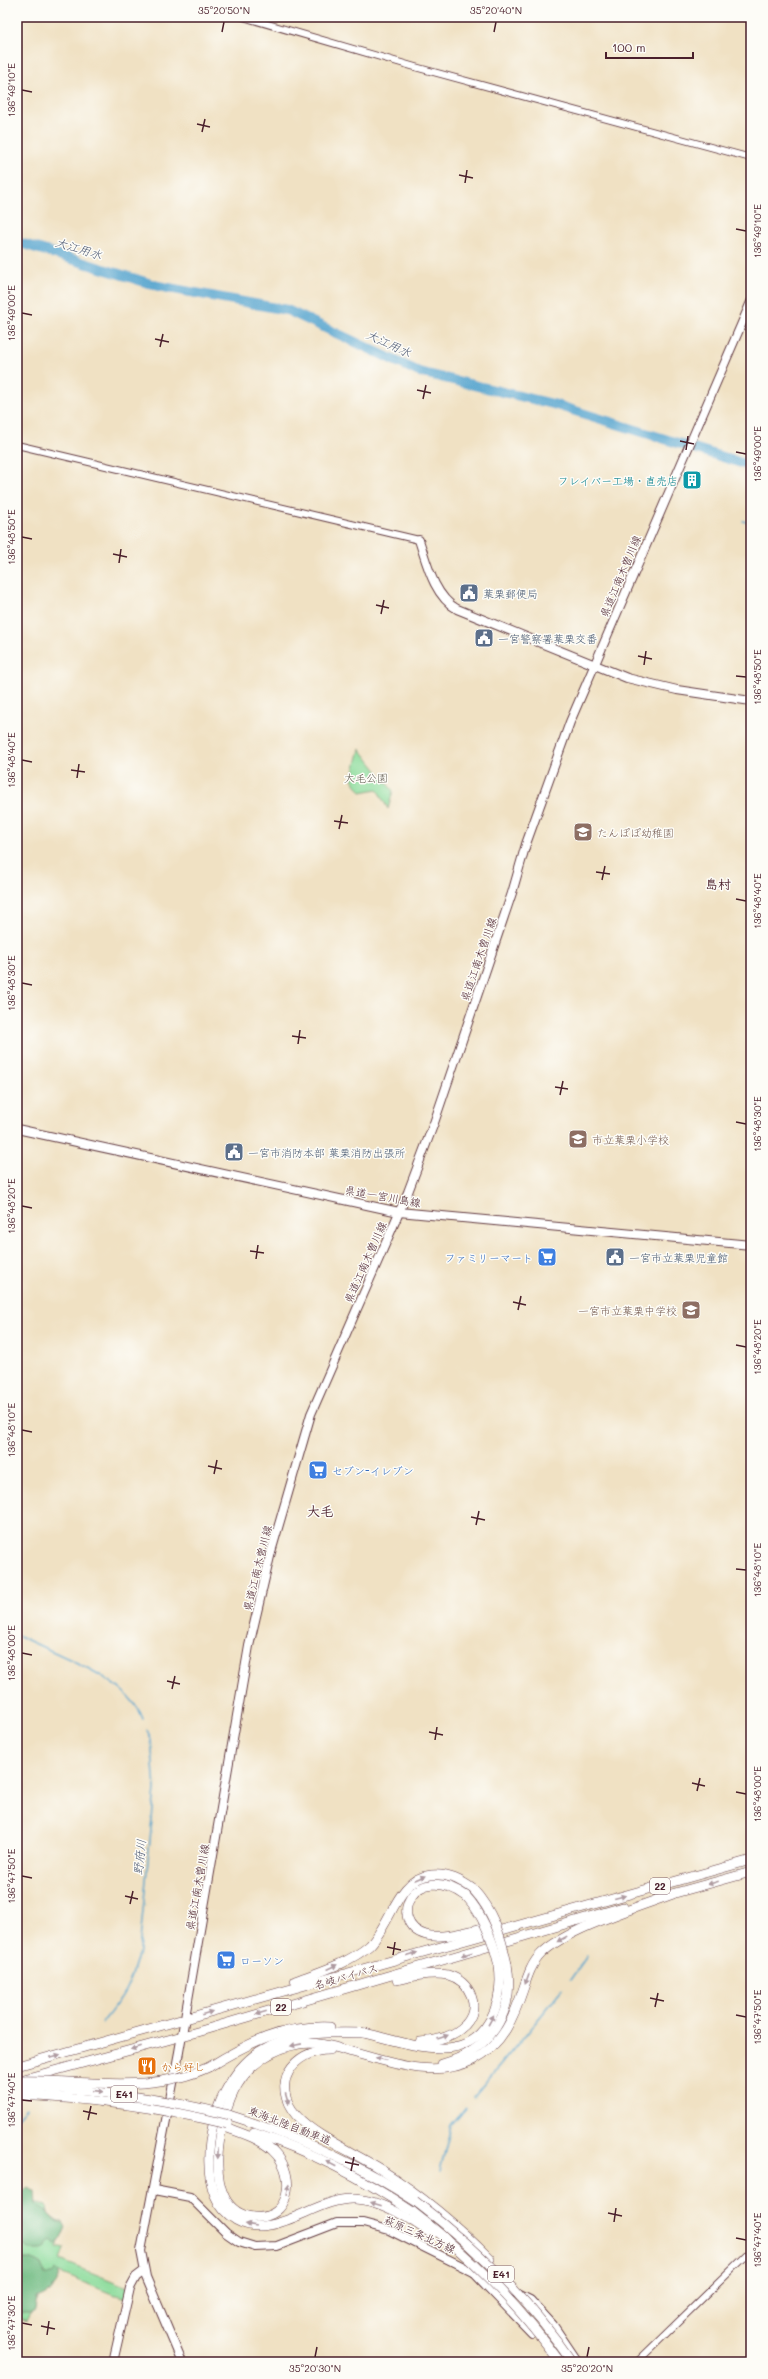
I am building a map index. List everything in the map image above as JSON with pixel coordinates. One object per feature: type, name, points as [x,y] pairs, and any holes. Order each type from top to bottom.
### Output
[{"type":"highway","name":"22","points":[[540,1917],[600,1903],[751,1860]]},
{"type":"highway","name":"22","points":[[575,1927],[673,1894],[751,1872]]},
{"type":"highway","points":[[243,2001],[327,1969],[367,1947],[380,1933],[405,1889],[419,1877],[436,1874],[446,1875],[456,1879],[491,1914],[501,1940],[503,1965],[508,1991],[504,2009],[497,2026],[484,2042],[464,2056],[440,2065],[401,2064]]},
{"type":"highway","points":[[470,1893],[443,1884],[435,1883],[420,1887],[410,1898],[407,1907],[410,1924],[426,1935],[440,1936],[540,1917]]},
{"type":"highway","name":"名岐バイパス","points":[[17,2066],[185,2020],[243,2001],[540,1917]]},
{"type":"highway","name":"名岐バイパス","points":[[17,2081],[182,2036],[545,1931],[575,1927]]},
{"type":"highway","points":[[227,2122],[266,2145],[285,2165],[289,2179],[286,2199],[276,2211],[269,2215],[254,2217],[239,2212],[226,2198],[219,2178],[218,2151],[226,2107],[239,2083],[255,2065],[265,2057],[299,2044],[320,2044],[401,2064],[440,2070],[463,2065],[481,2056],[505,2033],[513,2017],[532,1966],[548,1948],[575,1927]]},
{"type":"highway","points":[[17,2081],[156,2082],[184,2077],[209,2067],[247,2044],[285,2030],[328,2027],[366,2033],[405,2042],[445,2048],[455,2047],[473,2040],[488,2025],[497,2005],[503,1965]]},
{"type":"highway","points":[[293,2004],[406,1977],[448,1975],[466,1984],[472,1994],[473,2007],[469,2020],[464,2025],[452,2034],[435,2040],[405,2042]]},
{"type":"highway","points":[[366,2033],[323,2033],[295,2037],[270,2045],[250,2059],[231,2080],[215,2118],[209,2160],[212,2188],[216,2198],[229,2216],[252,2225],[272,2225],[322,2205],[355,2199],[412,2216]]},
{"type":"highway","points":[[361,2054],[326,2050],[306,2054],[292,2065],[288,2073],[286,2082],[287,2100],[291,2108],[307,2125],[380,2169],[417,2198]]},
{"type":"highway","name":"東海北陸自動車道","points":[[17,2086],[123,2094],[176,2103],[322,2160],[387,2195],[412,2216]]},
{"type":"highway","name":"東海北陸自動車道","points":[[17,2095],[122,2104],[168,2111],[293,2136],[324,2150],[417,2198],[512,2285],[572,2362]]},
{"type":"highway","name":"E41","points":[[412,2216],[504,2292],[560,2362]]},
{"type":"main road","name":"県道江南木曽川線","points":[[182,2362],[144,2270],[141,2251],[154,2190],[185,2020],[249,1646],[271,1552],[311,1414],[398,1212],[434,1123],[512,893],[526,844],[594,664],[751,302]]},
{"type":"main road","points":[[419,540],[440,594],[449,604],[640,682],[751,701]]},
{"type":"main road","name":"県道一宮川島線","points":[[17,1129],[398,1212],[751,1245]]},
{"type":"main road","name":"萩原三条北方線","points":[[154,2190],[190,2197],[226,2233],[247,2245],[262,2248],[274,2247],[329,2225],[355,2222],[370,2224],[389,2230],[461,2264],[530,2300],[553,2325],[578,2362]]},
{"type":"main road","name":"萩原三条北方線","points":[[461,2264],[500,2298],[533,2334],[554,2362]]},
{"type":"main road","points":[[113,2362],[130,2288],[136,2278],[144,2270]]},
{"type":"street","points":[[243,17],[401,63],[751,158]]},
{"type":"street","points":[[17,445],[419,540]]},
{"type":"street","points":[[637,2362],[751,2251]]},
{"type":"green space","name":"大毛公園","points":[[360,749],[393,791],[388,809],[377,789],[361,792],[352,779]]},
{"type":"green space","points":[[28,2187],[35,2192],[36,2205],[44,2209],[56,2222],[63,2222],[66,2227],[60,2241],[56,2243],[51,2239],[42,2250],[31,2250],[20,2243],[17,2244],[17,2195]]},
{"type":"green space","points":[[17,2197],[47,2206],[48,2215],[66,2227],[57,2246],[64,2248],[60,2260],[130,2288],[127,2300],[60,2273],[52,2291],[40,2296],[26,2321],[17,2317]]},
{"type":"green space","points":[[17,2253],[21,2259],[29,2259],[41,2264],[45,2274],[53,2274],[57,2270],[60,2273],[58,2282],[53,2289],[46,2295],[37,2298],[35,2311],[31,2313],[17,2313]]},
{"type":"waterway","name":"大江用水","points":[[17,242],[158,286],[287,310],[419,372],[553,404],[751,466]]},
{"type":"waterway","points":[[743,521],[751,523]]},
{"type":"waterway","name":"野府川","points":[[17,1635],[88,1668],[106,1679],[122,1691],[135,1704],[143,1719]]},
{"type":"waterway","name":"野府川","points":[[102,2023],[121,1998],[133,1973],[139,1951],[155,1789],[151,1739],[147,1730]]},
{"type":"waterway","points":[[570,1980],[587,1956]]},
{"type":"waterway","points":[[474,2097],[563,1989]]},
{"type":"waterway","name":"野府川","points":[[17,2118],[26,2108]]},
{"type":"waterway","points":[[440,2171],[451,2126],[466,2108]]},
{"type":"place","name":"フレイバー工場・直売店","points":[[692,480]]},
{"type":"place","name":"葉栗郵便局","points":[[469,593]]},
{"type":"place","name":"一宮警察署葉栗交番","points":[[484,638]]},
{"type":"place","name":"たんぽぽ幼稚園","points":[[583,832]]},
{"type":"place","name":"市立葉栗小学校","points":[[578,1139]]},
{"type":"place","name":"一宮市消防本部 葉栗消防出張所","points":[[234,1152]]},
{"type":"place","name":"ファミリーマート","points":[[547,1257]]},
{"type":"place","name":"一宮市立葉栗児童館","points":[[615,1257]]},
{"type":"place","name":"一宮市立葉栗中学校","points":[[691,1310]]},
{"type":"place","name":"セブン-イレブン","points":[[318,1470]]},
{"type":"place","name":"ローソン","points":[[226,1960]]},
{"type":"place","name":"から好し","points":[[147,2066]]},
{"type":"district","name":"島村","points":[[718,883]]},
{"type":"district","name":"大毛","points":[[320,1510]]}]
